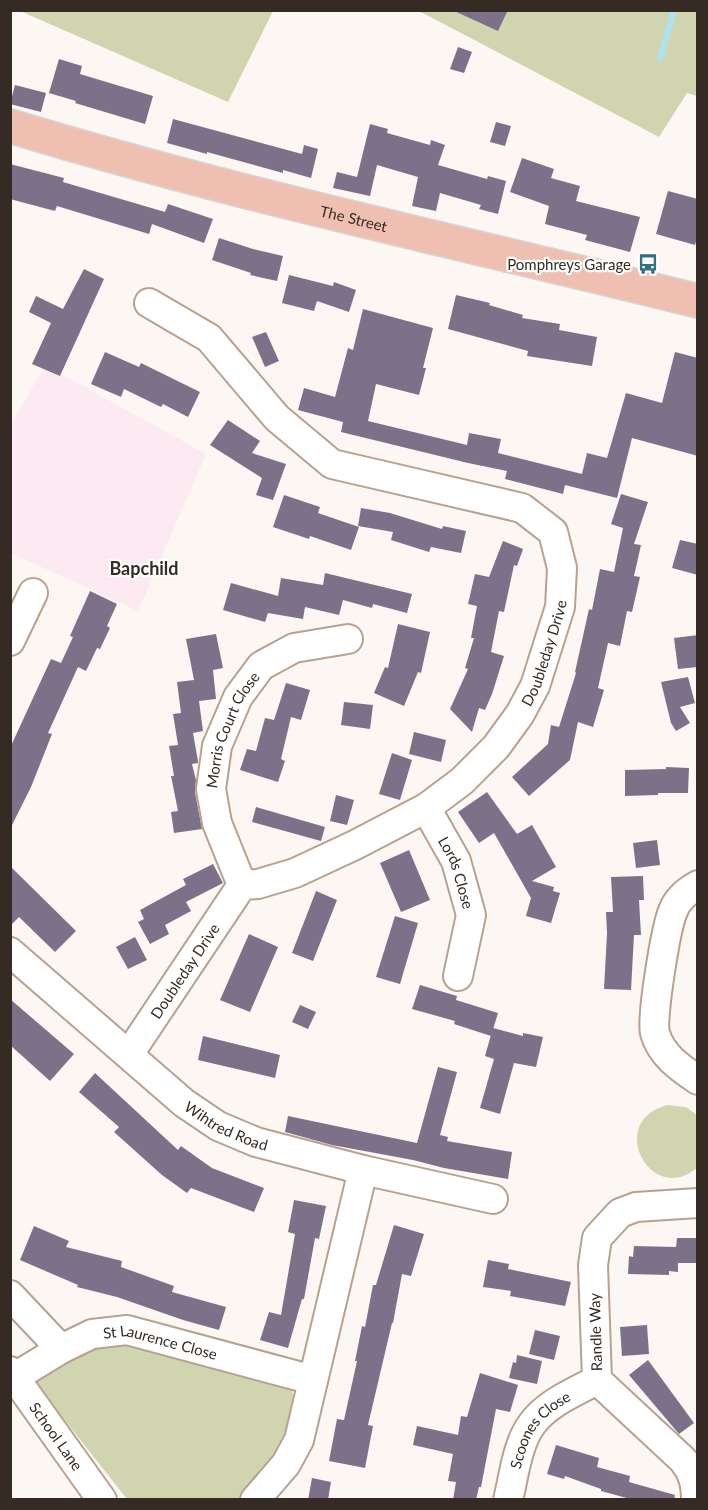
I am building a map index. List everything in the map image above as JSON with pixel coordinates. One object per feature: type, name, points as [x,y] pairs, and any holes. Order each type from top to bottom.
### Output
[{"type":"main road","name":"The Street","points":[[10,126],[98,153],[254,193],[698,301]]},
{"type":"street","name":"Doubleday Drive","points":[[129,1054],[242,885],[258,884],[295,873],[426,808],[462,781],[496,747],[520,714],[535,686],[560,607],[562,568],[553,532],[522,508],[332,464],[278,418],[210,338],[149,303]]},
{"type":"street","points":[[10,641],[33,592]]},
{"type":"street","name":"Morris Court Close","points":[[242,885],[217,823],[211,789],[217,746],[234,706],[261,666],[294,648],[348,639]]},
{"type":"street","name":"Lords Close","points":[[426,808],[456,861],[471,915],[458,976]]},
{"type":"street","points":[[698,885],[677,902],[669,921],[653,1017],[655,1034],[663,1049],[676,1065],[698,1080]]},
{"type":"street","name":"Wihtred Road","points":[[10,952],[184,1103],[218,1126],[256,1142],[363,1170],[493,1198]]},
{"type":"street","points":[[255,1500],[286,1464],[298,1440],[363,1170]]},
{"type":"street","name":"Randle Way","points":[[696,1500],[696,1487],[690,1468],[597,1380],[593,1265],[597,1238],[620,1213],[636,1207],[698,1203]]},
{"type":"street","points":[[10,1295],[61,1349]]},
{"type":"street","name":"St Laurence Close","points":[[13,1374],[92,1334],[127,1330],[313,1380]]},
{"type":"street","name":"School Lane","points":[[13,1374],[102,1500]]},
{"type":"street","name":"Scoones Close","points":[[508,1500],[524,1438],[532,1424],[558,1401],[597,1380]]},
{"type":"shaded area","points":[[45,365],[206,454],[138,611],[11,553],[11,425]]},
{"type":"green space","points":[[273,10],[228,102],[20,11]]},
{"type":"green space","points":[[419,11],[697,11],[697,96],[687,93],[659,137]]},
{"type":"green space","points":[[668,1105],[686,1107],[697,1115],[697,1168],[680,1177],[664,1177],[651,1169],[641,1157],[637,1142],[639,1127],[649,1114]]},
{"type":"green space","points":[[126,1337],[291,1387],[297,1411],[286,1447],[242,1499],[127,1499],[29,1375],[95,1342]]},
{"type":"building","points":[[452,10],[508,10],[498,31]]},
{"type":"building","points":[[458,47],[472,52],[464,73],[450,69]]},
{"type":"building","points":[[59,59],[82,66],[80,74],[153,96],[145,124],[49,93]]},
{"type":"building","points":[[15,85],[46,93],[41,112],[10,104]]},
{"type":"building","points":[[173,119],[302,154],[304,145],[318,149],[311,178],[167,143]]},
{"type":"building","points":[[496,122],[511,126],[505,146],[490,142]]},
{"type":"building","points":[[370,124],[388,129],[387,133],[430,145],[431,140],[445,145],[438,165],[487,179],[488,176],[506,181],[498,214],[479,209],[481,205],[440,193],[436,211],[412,206],[418,177],[377,165],[370,196],[333,188],[337,172],[357,177]]},
{"type":"building","points":[[522,158],[554,169],[551,178],[580,186],[576,201],[640,217],[630,252],[585,240],[587,235],[545,224],[549,206],[510,192]]},
{"type":"building","points":[[10,164],[64,178],[63,182],[165,212],[168,204],[213,219],[204,243],[152,224],[149,234],[57,206],[55,211],[10,199]]},
{"type":"building","points":[[668,191],[698,199],[698,235],[695,245],[656,234]]},
{"type":"building","points":[[219,238],[283,256],[277,281],[250,275],[251,273],[212,260]]},
{"type":"building","points":[[84,269],[104,279],[60,376],[32,364],[51,323],[29,312],[36,296],[63,309]]},
{"type":"building","points":[[289,275],[333,286],[334,282],[356,290],[349,312],[317,301],[314,311],[282,303]]},
{"type":"building","points":[[456,295],[490,303],[489,305],[523,315],[522,318],[560,324],[559,330],[597,337],[592,366],[527,356],[528,351],[448,329]]},
{"type":"building","points":[[363,309],[433,328],[419,395],[376,384],[368,421],[467,445],[469,433],[501,439],[498,453],[582,474],[587,453],[607,458],[626,393],[662,403],[675,352],[698,358],[698,456],[632,438],[617,498],[565,485],[563,494],[505,479],[507,471],[341,432],[343,422],[298,410],[304,388],[335,397],[348,348],[353,350]]},
{"type":"building","points":[[266,332],[279,361],[265,367],[252,337]]},
{"type":"building","points":[[105,352],[139,367],[141,363],[200,392],[188,417],[163,404],[161,407],[124,389],[121,397],[91,384]]},
{"type":"building","points":[[228,420],[260,441],[252,453],[286,464],[273,500],[256,495],[262,478],[210,445]]},
{"type":"building","points":[[621,494],[648,502],[634,544],[641,545],[634,576],[640,577],[632,612],[627,611],[620,646],[608,643],[598,688],[604,690],[593,727],[578,722],[570,760],[529,796],[512,777],[548,744],[551,725],[559,727],[576,673],[600,569],[614,572],[623,528],[611,524]]},
{"type":"building","points":[[284,495],[320,507],[318,513],[359,527],[351,550],[310,536],[309,539],[273,527]]},
{"type":"building","points":[[361,508],[390,513],[442,529],[443,526],[466,531],[461,553],[431,547],[429,552],[391,540],[393,532],[358,526]]},
{"type":"building","points":[[680,540],[698,544],[698,575],[672,568]]},
{"type":"building","points":[[503,541],[523,549],[517,566],[514,565],[504,612],[499,611],[491,652],[504,656],[492,694],[485,710],[479,708],[472,732],[450,709],[468,669],[465,668],[474,638],[471,638],[477,606],[468,604],[475,574],[489,577]]},
{"type":"building","points":[[325,573],[412,594],[407,613],[373,604],[372,608],[343,600],[339,615],[305,607],[303,619],[268,613],[265,622],[223,610],[231,583],[278,596],[281,578],[323,585]]},
{"type":"building","points":[[90,591],[117,604],[107,626],[110,628],[86,671],[78,667],[48,733],[52,734],[31,787],[10,829],[10,748],[51,659],[61,663]]},
{"type":"building","points":[[398,624],[430,632],[421,673],[418,672],[404,706],[374,693],[385,667],[388,668]]},
{"type":"building","points":[[216,634],[223,668],[213,670],[216,699],[199,701],[203,731],[193,733],[198,763],[192,764],[202,829],[174,833],[171,812],[178,811],[171,776],[174,776],[169,746],[178,745],[173,714],[181,713],[177,682],[194,680],[186,639]]},
{"type":"building","points":[[698,635],[698,667],[678,669],[674,638]]},
{"type":"building","points":[[688,677],[695,703],[680,707],[690,723],[676,731],[671,723],[661,682]]},
{"type":"building","points":[[286,683],[310,690],[301,720],[291,717],[281,759],[285,761],[278,782],[240,770],[247,749],[256,751],[265,718],[274,720]]},
{"type":"building","points":[[344,702],[373,705],[370,729],[341,725]]},
{"type":"building","points":[[414,732],[446,740],[441,762],[409,754]]},
{"type":"building","points":[[392,753],[412,760],[400,800],[379,794]]},
{"type":"building","points":[[666,767],[689,768],[688,793],[625,796],[625,770],[666,769]]},
{"type":"building","points":[[487,792],[517,834],[532,825],[556,867],[532,881],[554,887],[553,891],[560,893],[551,923],[526,916],[531,898],[494,833],[479,843],[458,812]]},
{"type":"building","points":[[336,795],[354,800],[347,825],[330,821]]},
{"type":"building","points":[[256,807],[325,827],[321,841],[252,822]]},
{"type":"building","points":[[657,840],[660,865],[636,868],[633,843]]},
{"type":"building","points":[[409,850],[430,900],[401,912],[380,863]]},
{"type":"building","points":[[213,864],[223,883],[186,902],[191,911],[165,925],[169,934],[150,944],[138,922],[144,919],[140,910],[186,885],[183,879]]},
{"type":"building","points":[[10,866],[76,931],[55,952],[19,917],[10,926]]},
{"type":"building","points":[[643,876],[644,900],[639,900],[641,935],[634,935],[631,990],[604,989],[606,912],[613,912],[611,877]]},
{"type":"building","points":[[316,891],[337,900],[313,961],[292,953]]},
{"type":"building","points":[[395,916],[418,923],[400,984],[376,977]]},
{"type":"building","points":[[249,934],[278,947],[250,1012],[220,1000]]},
{"type":"building","points":[[135,937],[147,960],[128,969],[116,947]]},
{"type":"building","points":[[420,985],[457,996],[456,1000],[498,1013],[491,1036],[454,1024],[455,1021],[412,1009]]},
{"type":"building","points":[[10,999],[74,1054],[50,1081],[10,1045]]},
{"type":"building","points":[[300,1005],[316,1012],[308,1029],[292,1022]]},
{"type":"building","points":[[493,1028],[523,1036],[523,1033],[543,1037],[536,1067],[514,1063],[500,1114],[480,1108],[494,1059],[485,1056]]},
{"type":"building","points":[[203,1036],[280,1055],[275,1078],[198,1060]]},
{"type":"building","points":[[438,1067],[457,1072],[440,1135],[448,1137],[447,1141],[512,1152],[508,1179],[332,1145],[285,1132],[288,1116],[417,1143]]},
{"type":"building","points":[[95,1073],[178,1150],[181,1146],[212,1168],[264,1188],[254,1212],[191,1188],[187,1193],[162,1175],[114,1132],[119,1127],[79,1092]]},
{"type":"building","points":[[294,1200],[326,1206],[319,1239],[315,1238],[304,1299],[302,1299],[288,1348],[260,1340],[269,1312],[281,1315],[295,1234],[288,1232]]},
{"type":"building","points":[[394,1225],[424,1234],[411,1276],[402,1274],[393,1323],[368,1425],[373,1426],[365,1468],[329,1461],[337,1419],[344,1420],[362,1326],[365,1327],[373,1285],[376,1285]]},
{"type":"building","points":[[34,1226],[69,1241],[66,1247],[122,1261],[121,1267],[174,1286],[172,1292],[226,1307],[219,1330],[117,1297],[77,1287],[78,1285],[20,1260]]},
{"type":"building","points":[[677,1238],[698,1238],[698,1263],[678,1263],[678,1272],[669,1271],[669,1275],[628,1274],[629,1256],[633,1257],[634,1246],[676,1247]]},
{"type":"building","points":[[488,1260],[509,1264],[508,1269],[571,1282],[565,1306],[510,1296],[511,1291],[483,1287]]},
{"type":"building","points":[[647,1325],[649,1354],[622,1356],[620,1327]]},
{"type":"building","points":[[535,1330],[560,1336],[554,1360],[529,1354]]},
{"type":"building","points":[[517,1355],[542,1361],[537,1384],[509,1378]]},
{"type":"building","points":[[648,1360],[694,1423],[679,1434],[629,1375]]},
{"type":"building","points":[[480,1373],[518,1385],[510,1412],[496,1409],[481,1487],[479,1487],[476,1500],[453,1500],[456,1482],[448,1481],[453,1454],[413,1445],[417,1426],[458,1435],[461,1416],[467,1417]]},
{"type":"building","points":[[556,1445],[599,1458],[597,1467],[630,1476],[629,1482],[675,1495],[674,1500],[634,1500],[601,1491],[601,1489],[565,1476],[564,1479],[547,1474]]},
{"type":"building","points":[[312,1478],[331,1482],[328,1500],[308,1500]]},
{"type":"waterway","points":[[660,59],[674,10]]},
{"type":"place","name":"Pomphreys Garage","points":[[648,264]]},
{"type":"district","name":"Bapchild","points":[[144,568]]}]
